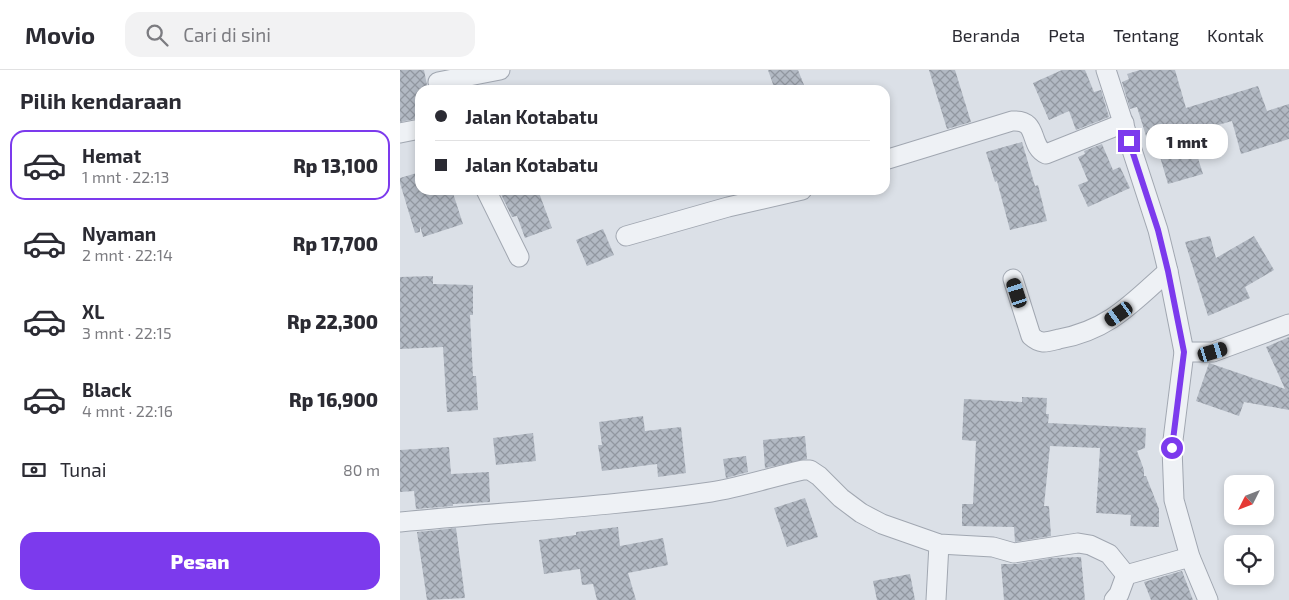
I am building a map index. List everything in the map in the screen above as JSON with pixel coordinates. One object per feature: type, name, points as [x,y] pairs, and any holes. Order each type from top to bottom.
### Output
[{"type":"street","points":[[438,81],[500,70]]},
{"type":"street","points":[[1106,70],[1158,230],[1184,352],[1172,448],[1174,500],[1190,557],[1208,600]]},
{"type":"street","points":[[890,158],[1012,121],[1022,121],[1030,126],[1039,150],[1046,154],[1124,123]]},
{"type":"street","points":[[400,133],[415,130]]},
{"type":"street","points":[[488,195],[519,257]]},
{"type":"street","points":[[626,236],[728,206],[779,195]]},
{"type":"street","points":[[1013,279],[1031,336],[1037,342],[1044,342],[1069,338],[1106,324],[1168,271]]},
{"type":"street","points":[[1184,352],[1213,352],[1289,324]]},
{"type":"street","points":[[400,522],[638,501],[740,486],[803,470],[810,470],[861,514],[882,524],[939,544],[993,547],[1014,553],[1078,543],[1090,545],[1109,554],[1126,575]]},
{"type":"street","points":[[936,600],[939,544]]},
{"type":"street","points":[[1126,575],[1190,557]]},
{"type":"street","points":[[1114,600],[1119,594],[1126,575]]},
{"type":"building","points":[[400,70],[424,70],[427,85],[415,85],[415,119],[400,122]]},
{"type":"building","points":[[768,70],[798,70],[804,85],[773,85]]},
{"type":"building","points":[[929,70],[955,70],[971,122],[947,129]]},
{"type":"building","points":[[1062,70],[1085,70],[1094,92],[1101,90],[1109,117],[1076,130],[1069,111],[1049,120],[1033,83]]},
{"type":"building","points":[[1140,70],[1175,70],[1186,108],[1258,86],[1267,111],[1289,104],[1289,139],[1241,154],[1232,121],[1190,133],[1203,174],[1168,184],[1158,150],[1151,152],[1137,107],[1130,109],[1122,82],[1129,79],[1127,74]]},
{"type":"building","points":[[1022,142],[1035,186],[1038,185],[1047,221],[1010,230],[997,181],[995,182],[986,152]]},
{"type":"building","points":[[1102,144],[1113,170],[1120,167],[1130,188],[1088,207],[1078,185],[1088,181],[1078,157],[1085,154],[1084,151]]},
{"type":"building","points":[[415,174],[415,195],[454,195],[463,224],[423,237],[420,226],[420,232],[415,233],[400,178]]},
{"type":"building","points":[[501,195],[540,195],[552,228],[525,238],[517,216],[512,217]]},
{"type":"building","points":[[603,229],[614,255],[587,266],[576,240]]},
{"type":"building","points":[[1210,236],[1216,258],[1254,236],[1274,270],[1245,287],[1250,298],[1208,316],[1185,242]]},
{"type":"building","points":[[433,276],[433,284],[473,285],[473,315],[470,315],[473,376],[476,376],[478,410],[447,412],[443,347],[400,349],[400,277]]},
{"type":"building","points":[[1289,337],[1289,410],[1244,402],[1239,416],[1196,401],[1209,363],[1285,389],[1266,347]]},
{"type":"building","points":[[1022,397],[1047,398],[1046,414],[1049,414],[1048,423],[1146,428],[1145,448],[1137,451],[1144,470],[1144,476],[1146,476],[1159,509],[1159,527],[1130,526],[1131,515],[1096,513],[1100,448],[1050,446],[1044,506],[1049,506],[1051,536],[1015,542],[1014,527],[962,526],[962,504],[973,504],[976,441],[962,440],[964,399],[1022,402]]},
{"type":"building","points":[[643,416],[645,431],[681,427],[686,473],[658,477],[657,464],[602,471],[598,445],[602,445],[599,422]]},
{"type":"building","points":[[533,433],[536,461],[496,465],[493,438]]},
{"type":"building","points":[[805,436],[807,459],[765,468],[763,440]]},
{"type":"building","points":[[449,447],[451,474],[489,472],[490,502],[416,509],[414,491],[400,492],[400,450]]},
{"type":"building","points":[[746,456],[748,472],[726,478],[723,459]]},
{"type":"building","points":[[805,498],[818,537],[787,547],[774,508]]},
{"type":"building","points":[[618,527],[620,546],[663,538],[668,565],[628,573],[636,600],[597,600],[593,584],[582,585],[580,569],[544,574],[539,540],[576,535],[576,532]]},
{"type":"building","points":[[456,528],[465,598],[427,600],[417,532]]},
{"type":"building","points":[[1081,557],[1085,600],[1004,600],[1001,564],[1016,564],[1052,558]]},
{"type":"building","points":[[1182,571],[1193,600],[1151,600],[1144,582]]},
{"type":"building","points":[[910,574],[915,600],[877,600],[873,581]]},
{"type":"route","points":[[1129,141],[1158,230],[1184,352],[1172,448]]}]
